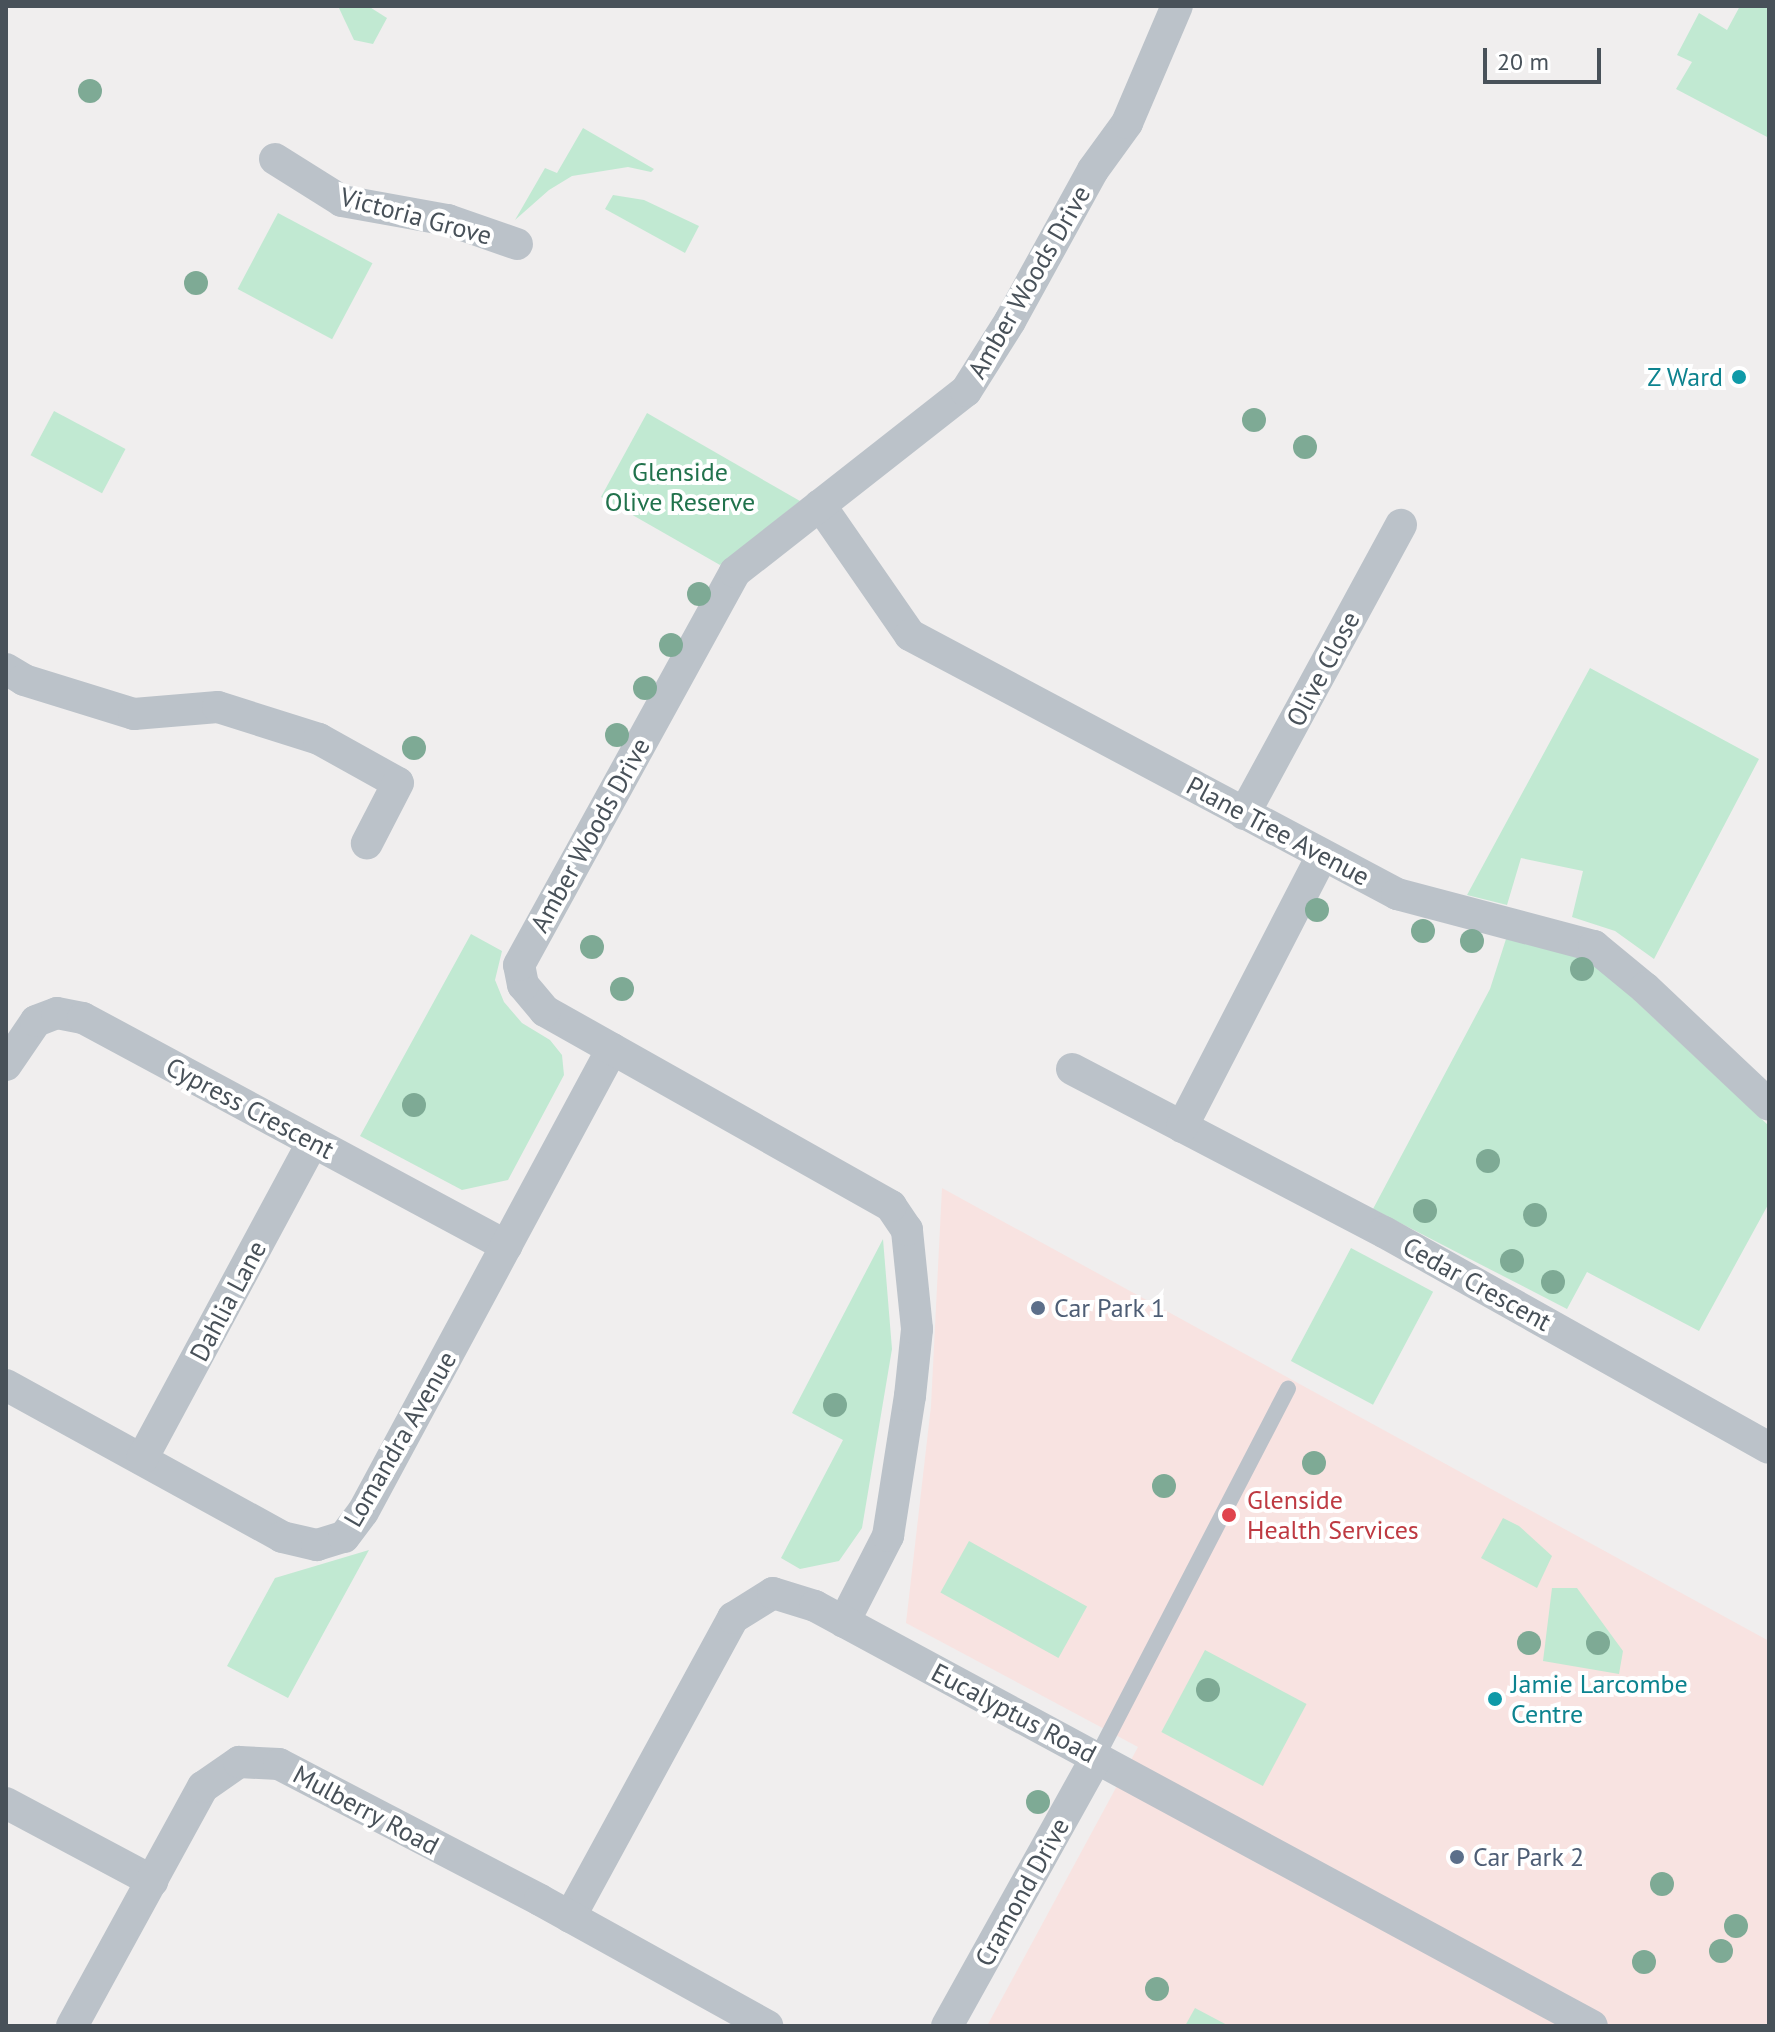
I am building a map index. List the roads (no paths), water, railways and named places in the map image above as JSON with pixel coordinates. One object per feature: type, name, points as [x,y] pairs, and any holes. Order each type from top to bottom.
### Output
[{"type":"street","name":"Amber Woods Drive","points":[[844,1622],[888,1536],[908,1411],[917,1329],[907,1230],[891,1206],[533,1001],[523,985],[519,965],[735,572],[966,391],[1010,321],[1093,170],[1127,123],[1177,6]]},
{"type":"street","name":"Victoria Grove","points":[[275,159],[342,201],[448,220],[517,244]]},
{"type":"street","name":"Plane Tree Avenue","points":[[820,505],[910,635],[1397,894],[1594,946],[1765,1089]]},
{"type":"street","name":"Olive Close","points":[[1244,814],[1401,525]]},
{"type":"street","points":[[6,669],[24,680],[134,714],[218,707],[319,739],[398,783],[367,843]]},
{"type":"street","points":[[1182,1127],[1322,856]]},
{"type":"street","name":"Cypress Crescent","points":[[6,1065],[36,1021],[57,1013],[83,1018],[506,1246]]},
{"type":"street","name":"Lomandra Avenue","points":[[6,1385],[282,1537],[317,1545],[344,1537],[363,1512],[612,1049]]},
{"type":"street","name":"Cedar Crescent","points":[[1072,1069],[1398,1240],[1769,1448]]},
{"type":"street","name":"Dahlia Lane","points":[[142,1459],[313,1142]]},
{"type":"street","name":"Eucalyptus Road","points":[[570,1917],[733,1618],[773,1593],[815,1606],[1592,2026]]},
{"type":"street","name":"Cramond Drive","points":[[947,2026],[1097,1757]]},
{"type":"street","name":"Mulberry Road","points":[[72,2026],[203,1787],[239,1762],[279,1764],[570,1917],[767,2026]]},
{"type":"street","points":[[6,1803],[152,1881]]},
{"type":"lane","points":[[1097,1757],[1288,1389]]},
{"type":"place","name":"Z Ward","points":[[1739,377]]},
{"type":"place","name":"Car Park 1","points":[[1038,1308]]},
{"type":"place","name":"Glenside Health Services","points":[[1229,1515]]},
{"type":"place","name":"Jamie Larcombe Centre","points":[[1495,1699]]},
{"type":"place","name":"Car Park 2","points":[[1457,1857]]},
{"type":"park label","name":"Glenside Olive Reserve","points":[[680,487]]}]
